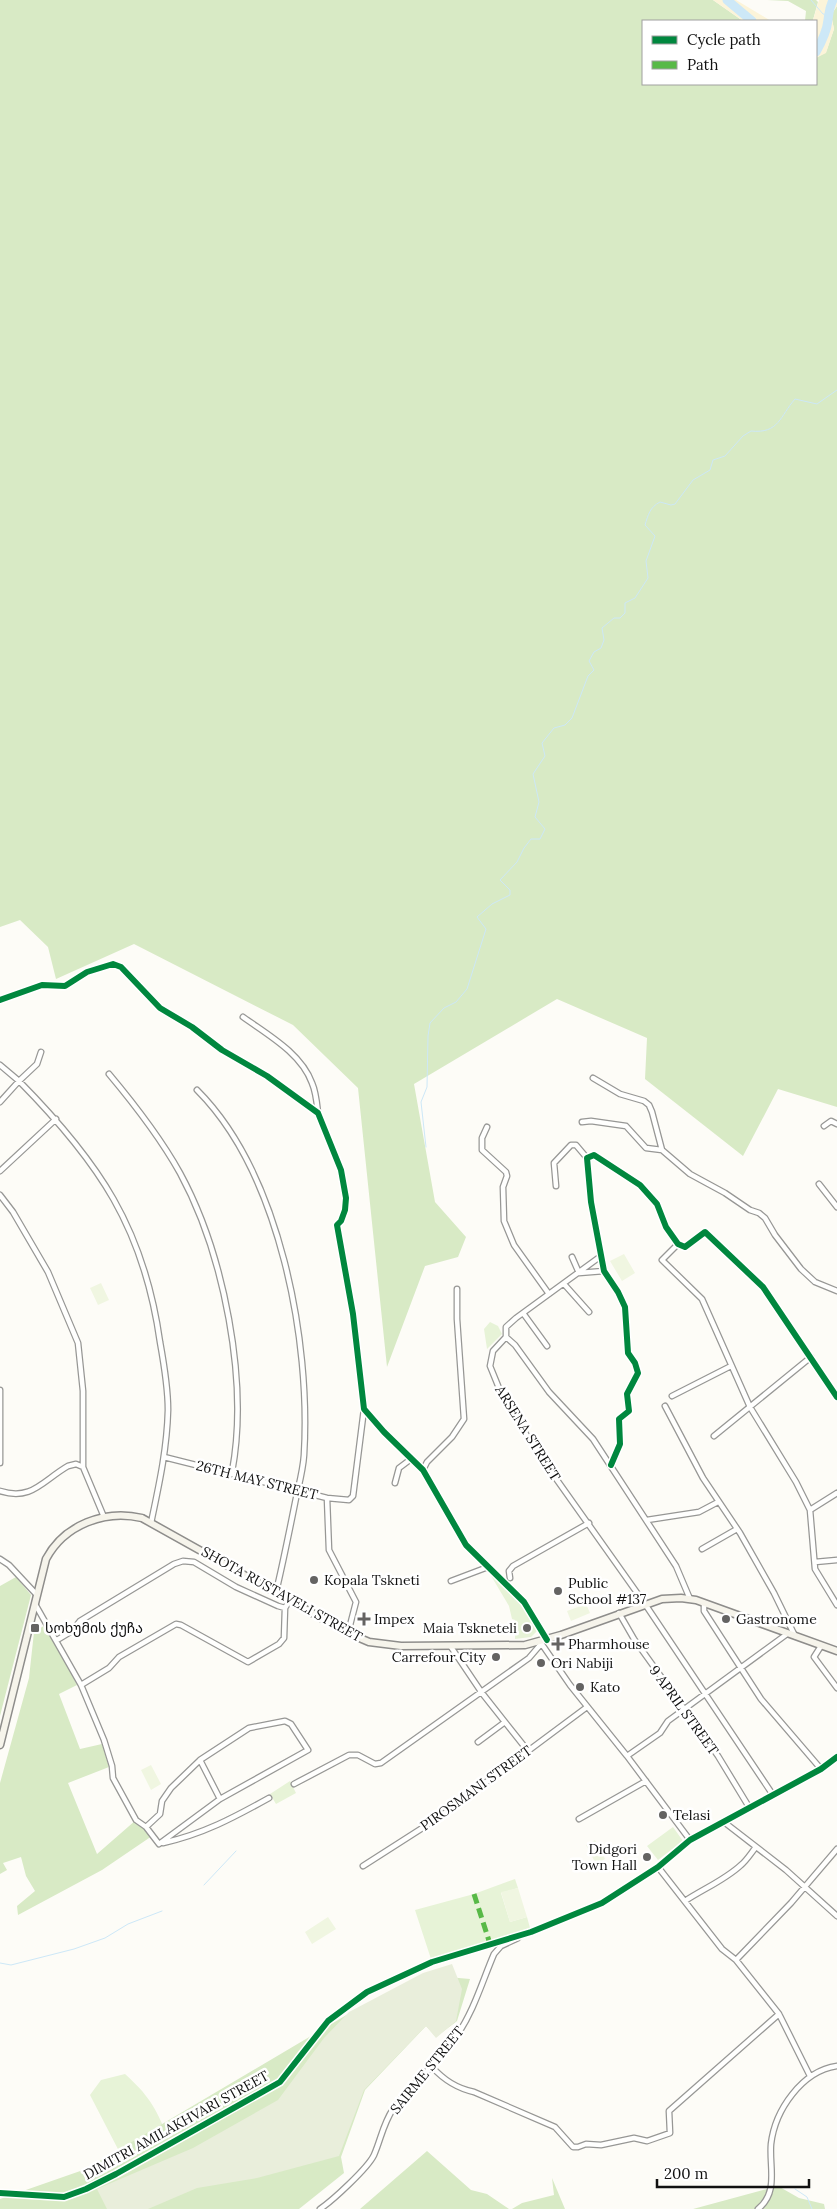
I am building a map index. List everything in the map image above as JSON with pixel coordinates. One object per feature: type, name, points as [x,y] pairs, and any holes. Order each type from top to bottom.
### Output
[{"type":"main road","name":"SHOTA RUSTAVELI STREET","points":[[0,1745],[46,1559],[56,1542],[89,1521],[127,1514],[142,1518],[348,1633],[382,1644],[450,1647],[541,1643],[645,1604],[672,1598],[690,1599],[704,1603],[837,1651]]},
{"type":"street","points":[[0,1000],[42,985],[65,986],[87,972],[113,964],[121,967],[160,1008],[267,1076],[318,1113]]},
{"type":"street","points":[[243,1017],[283,1046],[305,1070],[312,1082],[318,1113],[341,1170],[346,1198],[341,1221],[337,1224],[353,1314],[364,1409],[353,1496],[350,1500],[327,1498]]},
{"type":"street","points":[[0,1102],[37,1064],[41,1052]]},
{"type":"street","points":[[0,1065],[56,1119],[98,1172],[119,1206],[143,1262],[156,1314],[163,1357],[168,1409],[164,1457],[151,1523]]},
{"type":"street","points":[[110,1074],[144,1116],[180,1174],[200,1218],[214,1259],[228,1319],[237,1380],[237,1448],[232,1472]]},
{"type":"street","points":[[593,1078],[620,1094],[644,1101],[648,1105],[652,1112],[662,1150]]},
{"type":"street","points":[[197,1090],[240,1144],[255,1176],[278,1240],[298,1325],[305,1378],[304,1458],[276,1592]]},
{"type":"street","points":[[0,1171],[56,1119]]},
{"type":"street","points":[[582,1122],[592,1121],[626,1126],[646,1148],[662,1150],[690,1174],[725,1193],[750,1210],[759,1213],[765,1218],[775,1236],[801,1269],[815,1282],[837,1291]]},
{"type":"street","points":[[824,1126],[831,1122],[837,1124]]},
{"type":"street","points":[[486,1127],[482,1138],[482,1150],[506,1172],[503,1187],[504,1221],[514,1245],[549,1294]]},
{"type":"street","points":[[556,1186],[554,1163],[571,1145],[576,1145],[587,1158],[591,1202],[604,1271],[618,1292],[625,1307],[628,1353],[635,1363],[638,1373],[627,1394],[629,1411],[620,1419],[620,1444],[611,1465]]},
{"type":"street","points":[[587,1158],[594,1155],[640,1185],[657,1204],[666,1227],[678,1244],[685,1247],[705,1232],[763,1287],[837,1397]]},
{"type":"street","points":[[818,1184],[837,1207]]},
{"type":"street","points":[[0,1195],[14,1212],[48,1272],[78,1342],[83,1391],[83,1467],[104,1517]]},
{"type":"street","points":[[678,1244],[662,1260],[702,1299],[750,1407],[796,1482],[810,1510],[815,1569],[837,1605]]},
{"type":"street","name":"ARSENA STREET","points":[[601,1256],[506,1327],[506,1338],[493,1351],[491,1356],[490,1366],[494,1379],[535,1449],[645,1604],[773,1795]]},
{"type":"street","points":[[572,1257],[578,1273],[604,1271]]},
{"type":"street","points":[[564,1284],[589,1312]]},
{"type":"street","points":[[423,1470],[427,1462],[452,1437],[464,1419],[457,1319],[458,1289]]},
{"type":"street","points":[[523,1313],[547,1346]]},
{"type":"street","points":[[506,1338],[515,1345],[549,1392],[588,1433],[611,1465],[676,1566],[690,1599]]},
{"type":"street","points":[[714,1436],[811,1357]]},
{"type":"street","points":[[672,1396],[731,1366]]},
{"type":"street","points":[[0,1390],[0,1463]]},
{"type":"street","points":[[665,1406],[703,1478],[739,1531],[774,1593],[795,1637]]},
{"type":"street","points":[[364,1409],[423,1470],[466,1545],[524,1602],[547,1640]]},
{"type":"street","name":"26TH MAY STREET","points":[[164,1457],[232,1472],[327,1498],[330,1550],[356,1602],[348,1633]]},
{"type":"street","points":[[395,1483],[399,1468],[412,1459]]},
{"type":"street","points":[[0,1491],[14,1496],[24,1494],[68,1466],[76,1464],[83,1467]]},
{"type":"street","points":[[810,1510],[837,1493]]},
{"type":"street","points":[[647,1520],[699,1512],[718,1502]]},
{"type":"street","points":[[510,1578],[509,1571],[513,1566],[589,1523]]},
{"type":"street","points":[[702,1549],[739,1531]]},
{"type":"street","points":[[0,1560],[9,1565],[37,1595]]},
{"type":"street","points":[[815,1562],[837,1560]]},
{"type":"street","points":[[56,1640],[95,1612],[174,1564],[183,1561],[194,1562],[236,1587],[285,1608]]},
{"type":"street","points":[[451,1581],[488,1567]]},
{"type":"street","points":[[81,1684],[109,1668],[119,1657],[176,1624],[248,1662],[279,1644],[284,1638],[285,1608],[290,1600]]},
{"type":"street","points":[[704,1603],[704,1611],[760,1699],[821,1769]]},
{"type":"street","points":[[35,1604],[81,1684],[104,1740],[112,1766],[113,1778],[136,1820],[146,1827],[159,1844]]},
{"type":"street","name":"9 APRIL STREET","points":[[619,1613],[634,1639],[718,1756],[749,1807]]},
{"type":"street","points":[[627,1756],[660,1732],[668,1721],[683,1709],[787,1634]]},
{"type":"street","points":[[294,1784],[350,1755],[358,1755],[375,1764],[381,1763],[482,1693],[535,1653],[541,1643],[587,1707],[627,1756],[690,1840]]},
{"type":"street","points":[[821,1646],[814,1657],[837,1688]]},
{"type":"street","points":[[450,1647],[482,1693],[528,1751]]},
{"type":"street","name":"PIROSMANI STREET","points":[[363,1866],[438,1818],[587,1707]]},
{"type":"street","points":[[146,1827],[160,1814],[162,1801],[171,1788],[200,1760],[249,1728],[285,1721],[292,1724],[308,1750],[220,1799],[159,1844]]},
{"type":"street","points":[[478,1742],[505,1722]]},
{"type":"street","name":"DIMITRI AMILAKHVARI STREET","points":[[0,2193],[64,2197],[86,2189],[280,2082],[328,2021],[367,1992],[432,1962],[531,1932],[602,1903],[658,1867],[690,1840],[821,1769],[837,1758]]},
{"type":"street","points":[[200,1760],[220,1799]]},
{"type":"street","points":[[579,1820],[646,1781]]},
{"type":"street","points":[[159,1844],[184,1838],[222,1824],[268,1798]]},
{"type":"street","points":[[724,1822],[786,1870],[837,1916]]},
{"type":"street","points":[[685,1901],[742,1865],[756,1847]]},
{"type":"street","points":[[736,1960],[837,1849]]},
{"type":"street","points":[[658,1867],[722,1949],[736,1960],[779,2014],[810,2076]]},
{"type":"street","name":"SAIRME STREET","points":[[320,2209],[343,2189],[373,2156],[383,2126],[393,2109],[456,2039],[470,2015],[497,1950],[531,1932]]},
{"type":"street","points":[[432,2067],[460,2089],[474,2092],[555,2127],[573,2147],[578,2148],[586,2144],[601,2145],[634,2138],[647,2141],[670,2134],[669,2111],[779,2014]]},
{"type":"street","points":[[758,2209],[770,2191],[771,2147],[776,2122],[800,2085],[819,2071],[837,2066]]},
{"type":"green space","points":[[0,0],[713,0],[742,20],[642,20],[642,85],[817,85],[817,57],[826,52],[834,29],[831,15],[837,6],[837,1107],[778,1089],[743,1156],[645,1079],[647,1038],[557,999],[414,1084],[435,1202],[466,1237],[458,1257],[425,1266],[387,1367],[358,1088],[293,1025],[134,944],[56,979],[48,947],[20,920],[0,927]]},
{"type":"green space","points":[[767,0],[816,0],[818,2],[813,20],[805,20],[806,11],[788,1]]},
{"type":"green space","points":[[624,1254],[635,1273],[622,1281],[610,1261]]},
{"type":"green space","points":[[101,1283],[109,1300],[98,1305],[90,1288]]},
{"type":"green space","points":[[490,1322],[498,1326],[502,1334],[487,1349],[484,1329]]},
{"type":"green space","points":[[492,1573],[523,1604],[538,1630],[531,1637],[515,1639],[515,1620],[512,1619],[509,1606],[490,1574]]},
{"type":"green space","points":[[16,1577],[31,1595],[0,1716],[0,1586]]},
{"type":"green space","points":[[586,1604],[590,1613],[571,1621],[567,1611]]},
{"type":"green space","points":[[47,1624],[77,1685],[59,1694],[80,1749],[102,1744],[109,1767],[68,1783],[97,1854],[136,1820],[152,1836],[102,1870],[18,1915],[17,1906],[35,1891],[26,1876],[21,1857],[3,1863],[7,1870],[0,1874],[0,1783],[29,1678],[34,1632]]},
{"type":"green space","points":[[151,1765],[161,1784],[151,1790],[141,1770]]},
{"type":"green space","points":[[290,1781],[296,1793],[276,1804],[270,1794]]},
{"type":"green space","points":[[673,1827],[683,1841],[658,1860],[647,1846]]},
{"type":"green space","points":[[595,1840],[605,1859],[596,1864],[586,1845]]},
{"type":"green space","points":[[515,1879],[518,1888],[501,1893],[510,1922],[527,1917],[530,1928],[431,1959],[415,1910],[474,1894]]},
{"type":"green space","points":[[518,1888],[527,1917],[510,1922],[501,1892]]},
{"type":"green space","points":[[328,1917],[336,1929],[312,1944],[305,1932]]},
{"type":"green space","points":[[452,1964],[462,1989],[456,2021],[436,2038],[426,2026],[364,2090],[339,2156],[257,2178],[197,2188],[148,2209],[107,2209],[97,2189],[193,2148],[278,2100],[324,2038],[349,2012],[423,1973]]},
{"type":"green space","points":[[425,1975],[470,1979],[457,2021],[436,2037],[426,2026],[365,2090],[341,2157],[344,2173],[299,2209],[0,2209],[0,2199],[86,2169],[360,2007]]},
{"type":"green space","points":[[125,2074],[140,2088],[150,2102],[159,2116],[167,2135],[121,2155],[90,2095],[101,2080]]},
{"type":"green space","points":[[427,2151],[471,2190],[487,2194],[509,2209],[360,2209]]},
{"type":"green space","points":[[552,2178],[565,2209],[512,2209],[522,2203],[554,2195]]},
{"type":"green space","points":[[778,2186],[799,2198],[824,2204],[825,2209],[693,2209]]},
{"type":"sand","points":[[713,0],[736,0],[769,20],[742,20]]},
{"type":"sand","points":[[819,0],[837,0],[837,6],[831,15],[834,29],[826,53],[817,58],[817,20],[813,20]]},
{"type":"waterway","points":[[727,0],[751,20]]},
{"type":"waterway","points":[[811,0],[823,14],[828,15]]},
{"type":"waterway","points":[[817,50],[825,33],[833,0]]},
{"type":"waterway","points":[[426,1147],[421,1102],[427,1087],[430,1023],[444,1008],[456,1002],[467,989],[486,929],[477,917],[492,904],[510,895],[510,890],[500,880],[517,862],[531,839],[540,839],[545,829],[535,817],[539,802],[533,774],[545,756],[542,743],[554,728],[565,725],[572,718],[588,676],[594,670],[589,661],[594,652],[601,648],[604,640],[602,628],[614,618],[620,618],[625,613],[625,603],[635,598],[648,578],[646,561],[655,536],[645,525],[650,512],[660,502],[671,505],[675,504],[693,480],[710,470],[713,460],[725,456],[743,436],[751,431],[768,430],[773,427],[795,399],[817,404],[837,390]]},
{"type":"waterway","points":[[204,1885],[236,1851]]},
{"type":"waterway","points":[[0,1963],[11,1965],[74,1949],[105,1938],[128,1924],[162,1911]]},
{"type":"waterway","points":[[795,2189],[807,2197],[812,2209]]},
{"type":"marked path","points":[[474,1894],[490,1944]]},
{"type":"cycle path","points":[[0,1000],[42,985],[65,986],[87,972],[113,964],[121,967],[160,1008],[192,1027],[222,1050],[267,1076],[318,1113],[341,1170],[346,1198],[345,1210],[341,1221],[337,1225],[353,1314],[364,1409],[384,1432],[423,1470],[466,1545],[524,1602],[547,1640]]},
{"type":"cycle path","points":[[611,1465],[620,1444],[619,1419],[629,1411],[627,1394],[638,1373],[635,1363],[628,1353],[625,1307],[618,1292],[604,1271],[591,1202],[587,1158],[594,1155],[640,1185],[657,1204],[666,1227],[678,1244],[685,1247],[705,1232],[763,1287],[837,1397]]},
{"type":"cycle path","points":[[0,2193],[64,2197],[86,2189],[116,2174],[280,2082],[328,2021],[367,1992],[432,1962],[531,1932],[602,1903],[658,1867],[690,1840],[821,1769],[837,1757]]},
{"type":"place","name":"Kopala Tskneti","points":[[314,1580]]},
{"type":"place","name":"Public School #137","points":[[558,1591]]},
{"type":"place","name":"Impex","points":[[364,1619]]},
{"type":"place","name":"Gastronome","points":[[726,1619]]},
{"type":"place","name":"სოხუმის ქუჩა","points":[[35,1628]]},
{"type":"place","name":"Maia Tskneteli","points":[[527,1628]]},
{"type":"place","name":"Pharmhouse","points":[[558,1644]]},
{"type":"place","name":"Carrefour City","points":[[496,1657]]},
{"type":"place","name":"Ori Nabiji","points":[[541,1663]]},
{"type":"place","name":"Kato","points":[[580,1687]]},
{"type":"place","name":"Telasi","points":[[663,1815]]},
{"type":"place","name":"Didgori Town Hall","points":[[647,1857]]}]
